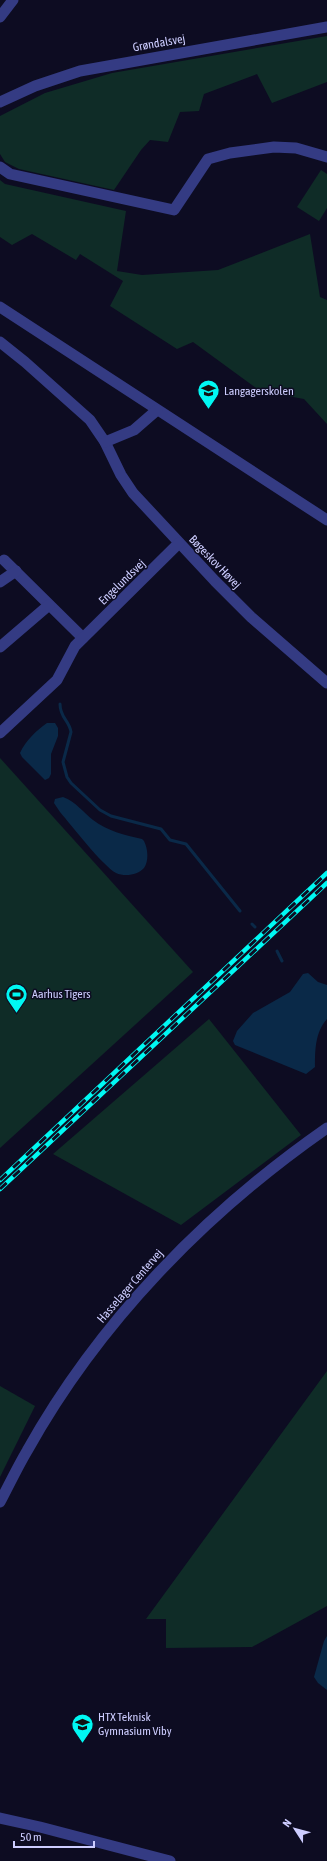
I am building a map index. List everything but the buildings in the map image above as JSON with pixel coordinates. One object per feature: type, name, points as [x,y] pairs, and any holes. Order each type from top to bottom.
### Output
[{"type":"street","points":[[0,17],[13,0]]},
{"type":"street","name":"Grøndalsvej","points":[[0,102],[35,86],[80,71],[327,27]]},
{"type":"street","points":[[0,167],[10,174],[174,210],[208,159],[230,153],[274,147],[296,148],[327,157]]},
{"type":"street","points":[[0,307],[327,520]]},
{"type":"street","name":"Bøgeskov Høvej","points":[[0,342],[25,362],[90,420],[105,442],[121,475],[133,493],[179,544],[252,617],[327,683]]},
{"type":"street","points":[[105,442],[134,430],[157,410]]},
{"type":"street","name":"Engelundsvej","points":[[0,733],[57,680],[69,655],[83,638],[179,544]]},
{"type":"street","points":[[4,560],[83,638]]},
{"type":"street","points":[[0,582],[16,571]]},
{"type":"street","points":[[0,647],[49,605]]},
{"type":"street","name":"Hasselager Centervej","points":[[0,1502],[27,1451],[66,1388],[90,1354],[127,1308],[169,1260],[212,1218],[248,1188],[327,1128]]},
{"type":"street","points":[[0,1818],[170,1861]]},
{"type":"green space","points":[[327,36],[327,82],[272,103],[257,74],[204,94],[199,111],[180,112],[168,142],[150,140],[141,150],[114,190],[19,169],[5,162],[0,154],[0,116],[45,93],[112,73]]},
{"type":"green space","points":[[321,170],[327,174],[327,208],[319,221],[297,207]]},
{"type":"green space","points":[[0,180],[5,184],[126,211],[117,271],[142,275],[218,270],[310,234],[320,297],[327,300],[327,424],[304,399],[260,391],[193,342],[177,349],[110,306],[123,281],[80,254],[76,260],[32,234],[12,245],[0,237]]},
{"type":"green space","points":[[0,758],[193,972],[0,1148]]},
{"type":"green space","points":[[209,1019],[301,1135],[181,1225],[53,1154]]},
{"type":"green space","points":[[327,1371],[327,1606],[252,1647],[166,1648],[166,1619],[146,1619]]},
{"type":"green space","points":[[0,1386],[35,1406],[0,1477]]},
{"type":"water","points":[[47,723],[55,723],[58,728],[58,736],[51,754],[51,774],[49,778],[45,780],[22,757],[20,753],[32,736]]},
{"type":"water","points":[[63,797],[79,807],[98,824],[110,830],[142,839],[147,851],[147,862],[144,868],[135,874],[127,875],[116,873],[110,869],[87,845],[54,803],[55,799]]},
{"type":"water","points":[[308,973],[318,982],[327,985],[327,1019],[318,1036],[315,1067],[306,1074],[235,1045],[233,1041],[237,1031],[253,1013],[290,992],[303,974]]},
{"type":"water","points":[[327,1636],[327,1690],[318,1683],[314,1677],[324,1641]]},
{"type":"waterway","points":[[60,704],[61,713],[71,732],[63,762],[67,777],[71,783],[100,810],[111,816],[161,829],[170,840],[186,844],[240,911]]},
{"type":"waterway","points":[[252,924],[255,927]]},
{"type":"waterway","points":[[277,951],[282,961]]},
{"type":"railway","points":[[0,1180],[327,873]]},
{"type":"railway","points":[[0,1189],[327,883]]},
{"type":"place","name":"Langagerskolen","points":[[209,410]]},
{"type":"place","name":"Aarhus Tigers","points":[[16,1014]]},
{"type":"place","name":"HTX Teknisk Gymnasium Viby","points":[[83,1744]]}]
